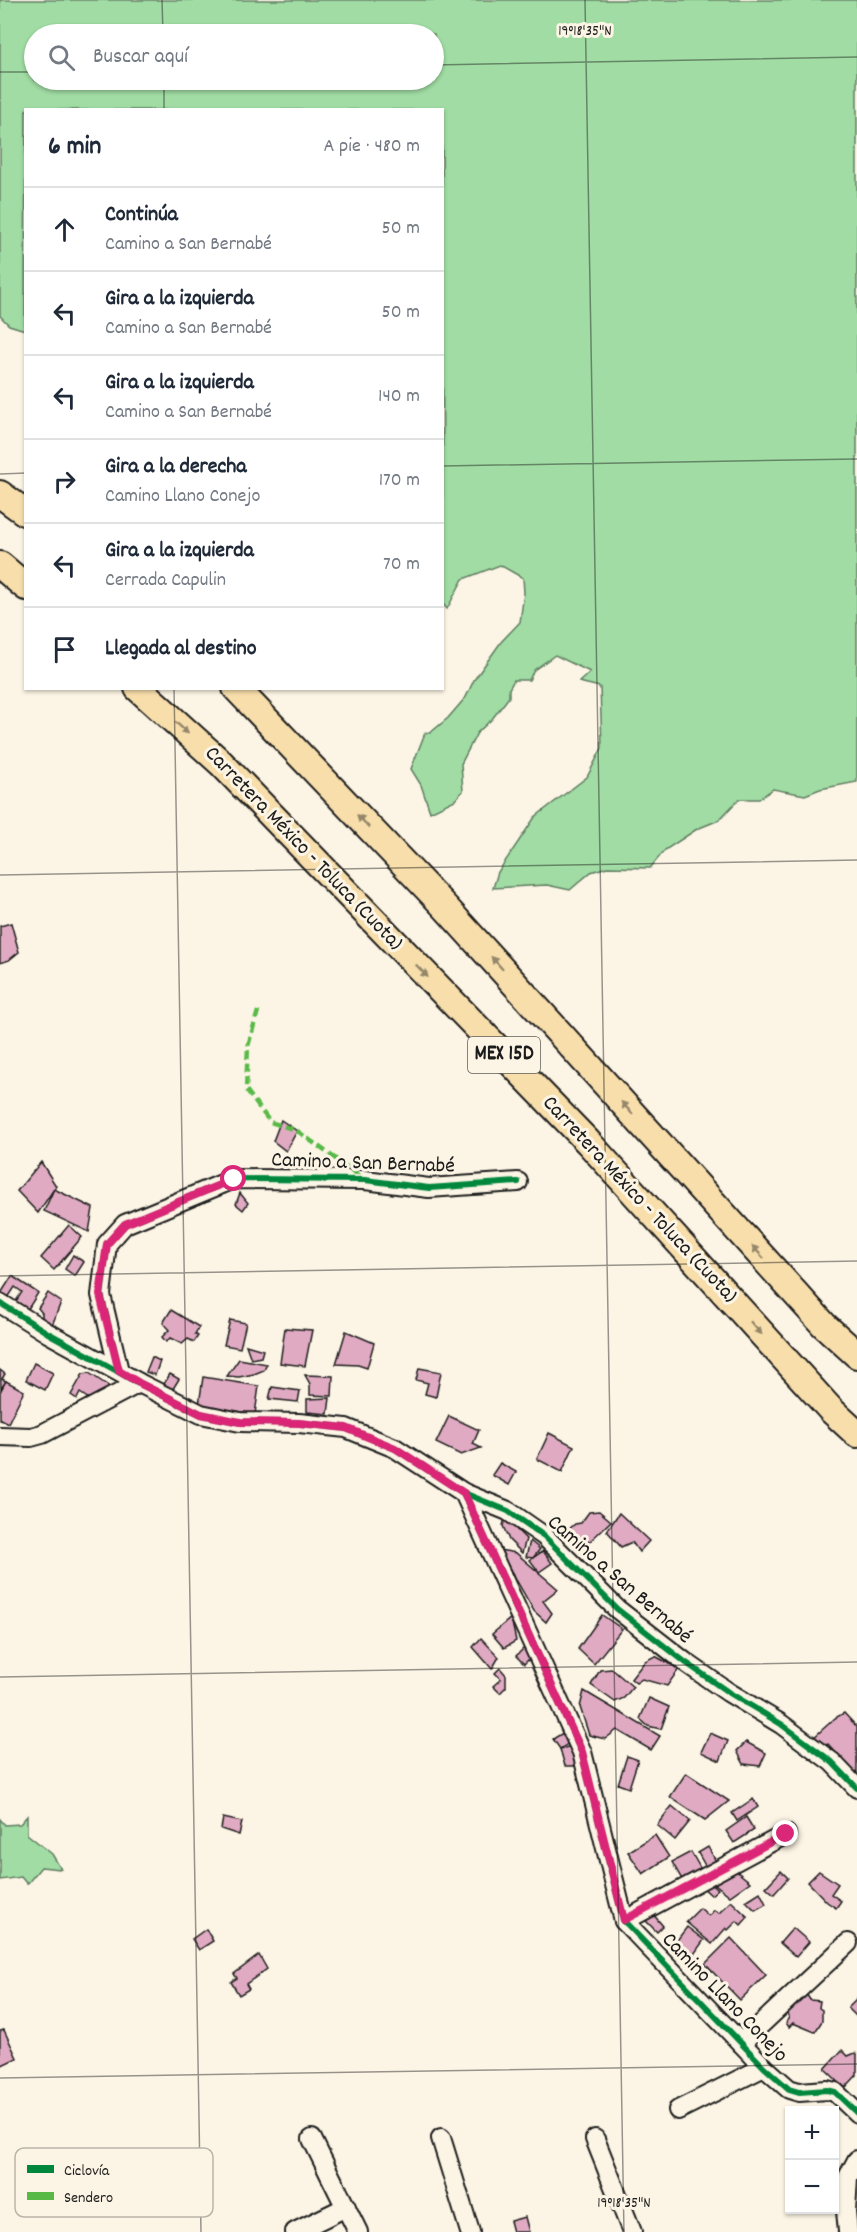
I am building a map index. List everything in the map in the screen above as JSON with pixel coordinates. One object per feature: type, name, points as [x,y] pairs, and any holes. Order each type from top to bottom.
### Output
[{"type":"highway","points":[[0,494],[24,512]]},
{"type":"highway","points":[[0,565],[24,585]]},
{"type":"highway","name":"Carretera México - Toluca (Cuota)","points":[[140,690],[221,763],[580,1134],[823,1402],[857,1434]]},
{"type":"highway","name":"MEX 15D","points":[[238,690],[446,908],[824,1325],[857,1355]]},
{"type":"street","name":"Camino a San Bernabé","points":[[518,1182],[429,1188],[365,1180],[234,1179],[125,1224],[107,1244],[100,1295],[119,1371],[201,1414],[240,1422],[299,1423],[346,1428],[395,1448],[464,1493],[508,1511],[543,1536],[617,1609],[702,1674],[790,1730],[832,1762],[857,1788]]},
{"type":"street","points":[[0,1303],[48,1333],[119,1371]]},
{"type":"street","points":[[0,1436],[31,1437],[42,1434],[139,1383]]},
{"type":"street","name":"Camino Llano Conejo","points":[[464,1493],[582,1752],[624,1920],[764,2067],[789,2089],[799,2092],[827,2090],[835,2092],[857,2113]]},
{"type":"street","points":[[624,1920],[786,1834]]},
{"type":"street","points":[[741,2043],[848,1943]]},
{"type":"street","points":[[678,2110],[764,2067]]},
{"type":"street","points":[[441,2138],[470,2232]]},
{"type":"street","points":[[312,2139],[358,2232]]},
{"type":"street","points":[[595,2139],[632,2232]]},
{"type":"street","points":[[848,2232],[846,2211],[848,2177],[857,2160]]},
{"type":"street","points":[[295,2232],[346,2207]]},
{"type":"green space","points":[[0,0],[857,0],[857,782],[820,789],[805,795],[773,789],[759,799],[739,799],[719,820],[697,829],[665,850],[650,868],[607,867],[591,872],[570,890],[547,885],[493,888],[498,872],[535,817],[587,777],[602,748],[600,687],[579,682],[590,672],[555,655],[534,670],[529,680],[514,680],[509,689],[509,697],[492,719],[477,733],[461,764],[463,791],[455,800],[430,812],[421,785],[411,769],[425,733],[430,733],[448,718],[466,697],[474,680],[501,642],[520,622],[524,593],[523,578],[500,565],[463,579],[447,609],[444,605],[444,108],[24,108],[24,330],[9,325],[0,316]]},
{"type":"green space","points":[[27,1816],[27,1834],[52,1854],[61,1869],[41,1867],[27,1884],[21,1877],[0,1880],[0,1819],[5,1825],[20,1824]]},
{"type":"building","points":[[11,923],[19,952],[9,960],[0,963],[0,926]]},
{"type":"building","points":[[281,1120],[297,1131],[286,1151],[273,1141]]},
{"type":"building","points":[[41,1162],[56,1186],[38,1213],[17,1191]]},
{"type":"building","points":[[54,1189],[93,1208],[89,1232],[44,1211]]},
{"type":"building","points":[[240,1193],[248,1203],[243,1210],[236,1204]]},
{"type":"building","points":[[69,1225],[82,1237],[54,1270],[41,1258]]},
{"type":"building","points":[[73,1255],[84,1262],[75,1276],[65,1269]]},
{"type":"building","points":[[12,1276],[38,1293],[21,1320],[9,1312],[22,1292],[15,1287],[2,1307],[0,1295]]},
{"type":"building","points":[[48,1293],[61,1302],[51,1328],[42,1319],[42,1313],[38,1308]]},
{"type":"building","points":[[171,1310],[199,1327],[195,1334],[198,1336],[194,1342],[188,1339],[182,1344],[170,1338],[166,1342],[162,1337],[169,1330],[163,1323]]},
{"type":"building","points":[[230,1320],[246,1323],[240,1348],[224,1345]]},
{"type":"building","points":[[285,1328],[312,1330],[305,1366],[280,1363]]},
{"type":"building","points":[[346,1331],[374,1343],[367,1368],[358,1365],[336,1364]]},
{"type":"building","points":[[246,1345],[263,1350],[261,1357],[251,1359]]},
{"type":"building","points":[[152,1357],[160,1361],[155,1375],[146,1372]]},
{"type":"building","points":[[239,1359],[267,1364],[264,1370],[254,1374],[239,1377],[227,1376]]},
{"type":"building","points":[[34,1363],[53,1373],[45,1390],[26,1380]]},
{"type":"building","points":[[419,1368],[441,1372],[436,1397],[425,1394],[428,1383],[416,1380]]},
{"type":"building","points":[[0,1370],[5,1374],[2,1379],[6,1381],[1,1389]]},
{"type":"building","points":[[89,1373],[116,1391],[92,1401],[80,1393],[77,1399],[71,1395],[83,1374]]},
{"type":"building","points":[[170,1374],[179,1379],[171,1392],[162,1387]]},
{"type":"building","points":[[305,1375],[333,1376],[332,1396],[310,1395],[310,1384]]},
{"type":"building","points":[[203,1377],[259,1386],[255,1414],[199,1405]]},
{"type":"building","points":[[6,1381],[24,1391],[8,1423],[0,1419],[0,1392]]},
{"type":"building","points":[[272,1387],[300,1391],[298,1402],[269,1399]]},
{"type":"building","points":[[330,1398],[328,1414],[307,1412],[307,1399]]},
{"type":"building","points":[[449,1416],[479,1430],[473,1444],[481,1448],[461,1455],[436,1443]]},
{"type":"building","points":[[549,1433],[574,1446],[562,1472],[537,1459]]},
{"type":"building","points":[[500,1463],[516,1472],[509,1485],[492,1475]]},
{"type":"building","points":[[599,1511],[611,1521],[589,1542],[585,1540],[581,1544],[575,1536],[571,1538],[567,1531],[575,1524],[581,1523],[589,1512]]},
{"type":"building","points":[[619,1513],[649,1541],[639,1552],[632,1542],[621,1547],[607,1531]]},
{"type":"building","points":[[505,1518],[526,1539],[522,1553],[509,1540],[503,1526]]},
{"type":"building","points":[[530,1541],[540,1549],[533,1558],[526,1557]]},
{"type":"building","points":[[499,1550],[516,1553],[558,1589],[543,1601],[552,1613],[546,1622],[534,1611]]},
{"type":"building","points":[[543,1551],[552,1563],[539,1572],[530,1560]]},
{"type":"building","points":[[602,1615],[622,1629],[594,1664],[578,1649]]},
{"type":"building","points":[[511,1618],[516,1641],[504,1648],[492,1634]]},
{"type":"building","points":[[481,1638],[499,1657],[492,1669],[473,1647]]},
{"type":"building","points":[[527,1645],[535,1653],[524,1664],[516,1656]]},
{"type":"building","points":[[655,1656],[679,1669],[667,1686],[642,1679],[636,1683],[631,1679],[645,1661]]},
{"type":"building","points":[[500,1668],[506,1675],[506,1687],[500,1693],[493,1686],[501,1679],[495,1673]]},
{"type":"building","points":[[612,1669],[633,1687],[624,1698],[615,1702],[591,1685],[600,1670]]},
{"type":"building","points":[[584,1691],[660,1736],[651,1750],[617,1730],[605,1739],[589,1735],[580,1707]]},
{"type":"building","points":[[649,1698],[669,1707],[661,1729],[648,1726],[640,1719]]},
{"type":"building","points":[[844,1713],[857,1727],[857,1776],[828,1744],[821,1750],[811,1740],[835,1718]]},
{"type":"building","points":[[569,1729],[575,1739],[560,1749],[553,1739]]},
{"type":"building","points":[[710,1733],[728,1741],[720,1761],[701,1752]]},
{"type":"building","points":[[746,1742],[766,1753],[760,1766],[744,1764],[737,1751]]},
{"type":"building","points":[[572,1746],[577,1766],[565,1766],[560,1749]]},
{"type":"building","points":[[627,1756],[638,1760],[629,1788],[618,1784]]},
{"type":"building","points":[[686,1773],[729,1801],[705,1820],[670,1797]]},
{"type":"building","points":[[753,1799],[758,1807],[737,1821],[732,1813]]},
{"type":"building","points":[[672,1806],[690,1821],[675,1840],[657,1825]]},
{"type":"building","points":[[746,1817],[754,1830],[734,1843],[726,1831]]},
{"type":"building","points":[[223,1818],[242,1822],[239,1835],[221,1829]]},
{"type":"building","points":[[655,1835],[669,1857],[643,1874],[628,1852]]},
{"type":"building","points":[[708,1847],[717,1863],[707,1869],[698,1853]]},
{"type":"building","points":[[691,1852],[703,1873],[684,1883],[672,1862]]},
{"type":"building","points":[[730,1866],[750,1882],[730,1896],[715,1884]]},
{"type":"building","points":[[781,1871],[788,1878],[774,1894],[766,1887]]},
{"type":"building","points":[[819,1871],[838,1884],[831,1894],[841,1901],[836,1908],[808,1882]]},
{"type":"building","points":[[708,1879],[718,1889],[711,1895],[701,1886]]},
{"type":"building","points":[[760,1892],[766,1904],[755,1910],[746,1901]]},
{"type":"building","points":[[731,1901],[748,1917],[741,1925],[737,1921],[728,1930],[726,1928],[712,1944],[686,1922],[700,1908],[709,1916],[714,1910],[719,1913]]},
{"type":"building","points":[[652,1913],[663,1926],[657,1932],[645,1920]]},
{"type":"building","points":[[687,1927],[704,1940],[692,1957],[674,1944]]},
{"type":"building","points":[[793,1928],[809,1942],[796,1957],[780,1943]]},
{"type":"building","points":[[206,1929],[213,1941],[199,1950],[192,1939]]},
{"type":"building","points":[[731,1938],[766,1975],[740,2000],[705,1964]]},
{"type":"building","points":[[259,1955],[267,1969],[246,1984],[249,1989],[239,1995],[231,1982],[237,1978],[234,1974]]},
{"type":"building","points":[[804,1990],[810,2000],[820,2001],[822,2021],[815,2032],[793,2023],[789,2027],[786,2023],[789,2017],[786,2012]]},
{"type":"building","points":[[857,1999],[857,2017],[848,2008]]},
{"type":"building","points":[[4,2030],[17,2058],[0,2066],[0,2031]]},
{"type":"building","points":[[842,2050],[848,2056],[857,2054],[857,2075],[845,2088],[825,2069]]},
{"type":"building","points":[[525,2217],[529,2232],[513,2232],[510,2221]]},
{"type":"marked path","points":[[258,1011],[248,1046],[246,1090],[270,1122],[296,1130],[362,1178]]},
{"type":"cycle path","points":[[119,1371],[101,1295],[107,1244],[125,1224],[234,1179],[365,1180],[429,1188],[518,1182]]},
{"type":"cycle path","points":[[0,1303],[48,1333],[201,1414],[240,1422],[299,1423],[346,1428],[395,1448],[464,1493],[508,1511],[544,1536],[617,1609],[685,1662],[728,1692],[781,1724],[832,1762],[857,1788]]},
{"type":"cycle path","points":[[464,1493],[582,1752],[624,1921],[764,2067],[789,2089],[799,2092],[827,2090],[835,2092],[857,2113]]},
{"type":"route","points":[[234,1179],[125,1224],[107,1244],[100,1295],[119,1371],[201,1414],[240,1422],[299,1423],[346,1428],[395,1448],[464,1493],[582,1752],[624,1920],[786,1834]]}]
